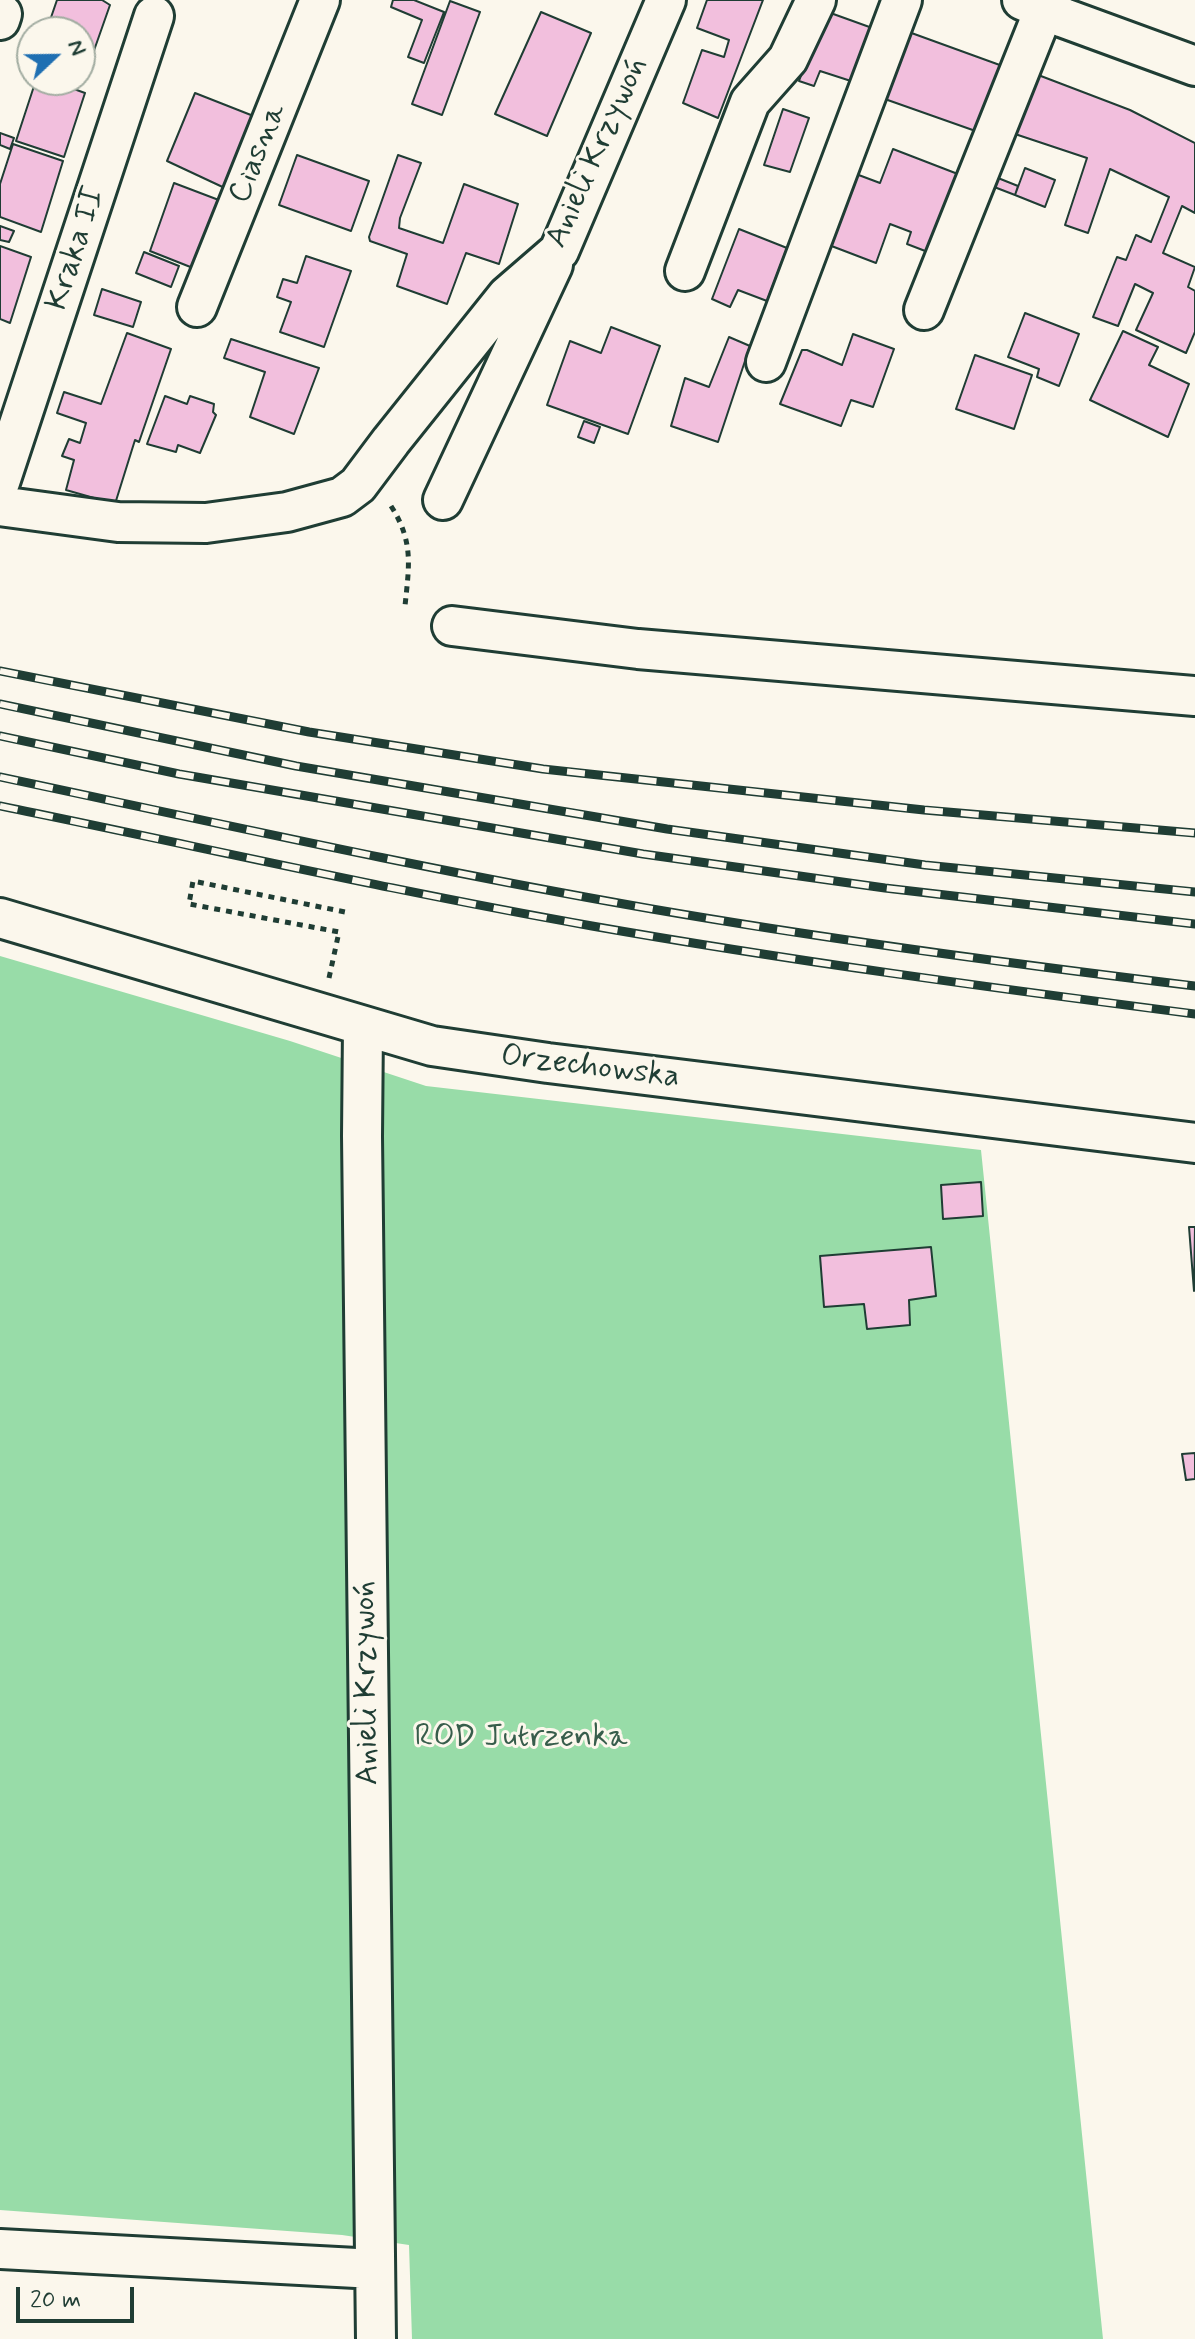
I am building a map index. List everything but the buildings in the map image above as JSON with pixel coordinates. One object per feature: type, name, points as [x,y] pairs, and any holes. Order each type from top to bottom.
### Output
[{"type":"street","name":"Ciasna","points":[[197,307],[320,0]]},
{"type":"street","name":"Anieli Krzywoń","points":[[0,506],[118,522],[206,523],[287,512],[342,497],[358,485],[507,296],[559,251],[666,0]]},
{"type":"street","points":[[685,271],[750,102],[788,59],[816,0]]},
{"type":"street","points":[[766,362],[902,0]]},
{"type":"street","points":[[924,310],[1050,7],[1195,66]]},
{"type":"street","name":"Kraka II","points":[[0,482],[154,16]]},
{"type":"street","points":[[443,500],[559,251]]},
{"type":"street","points":[[452,626],[638,649],[1195,696]]},
{"type":"street","name":"Orzechowska","points":[[0,918],[432,1046],[1195,1143]]},
{"type":"street","name":"Anieli Krzywoń","points":[[363,1026],[376,2339]]},
{"type":"street","points":[[0,2249],[375,2269]]},
{"type":"path","points":[[368,472],[400,521],[409,550],[405,606]]},
{"type":"path","points":[[322,1014],[339,932],[189,904],[193,881],[345,912]]},
{"type":"green space","name":"ROD Jutrzenka","points":[[0,956],[290,1041],[426,1086],[981,1150],[1103,2339],[412,2339],[409,2245],[342,2235],[0,2210]]},
{"type":"railway","points":[[0,671],[309,732],[543,769],[924,810],[1195,833]]},
{"type":"railway","points":[[0,704],[296,766],[667,829],[925,865],[1195,892]]},
{"type":"railway","points":[[0,736],[179,774],[643,854],[885,888],[1195,924]]},
{"type":"railway","points":[[0,777],[407,863],[652,909],[923,951],[1195,986]]},
{"type":"railway","points":[[0,806],[592,926],[742,951],[1195,1014]]}]
